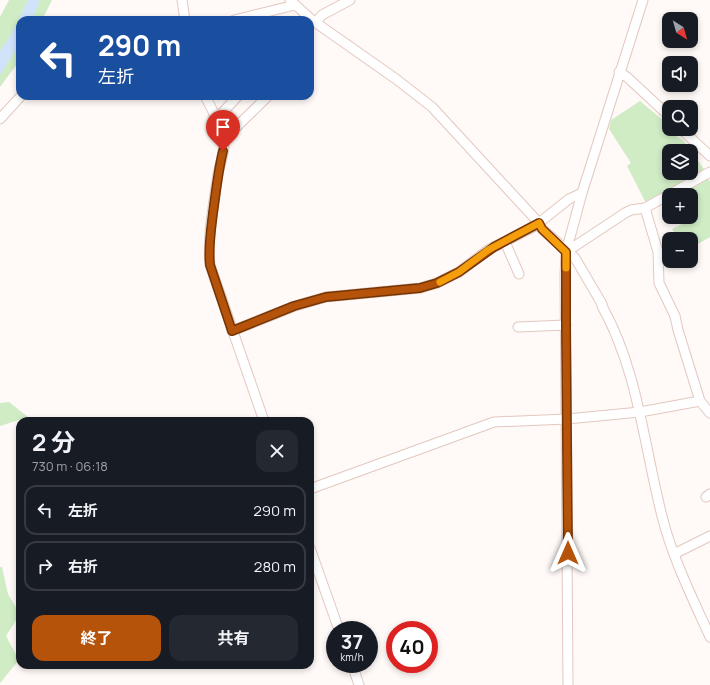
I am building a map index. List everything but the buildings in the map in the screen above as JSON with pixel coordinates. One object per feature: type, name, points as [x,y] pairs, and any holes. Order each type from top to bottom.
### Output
[{"type":"street","points":[[182,0],[184,16]]},
{"type":"street","points":[[314,21],[322,15],[350,0]]},
{"type":"street","points":[[568,685],[566,252],[582,193],[643,0]]},
{"type":"street","points":[[258,16],[293,2],[307,16]]},
{"type":"street","points":[[314,23],[396,79],[432,107],[539,223],[542,229],[566,252],[575,258],[602,304],[621,345],[640,412],[662,516],[674,554],[710,636]]},
{"type":"street","points":[[619,72],[627,77],[662,110]]},
{"type":"street","points":[[0,119],[17,100]]},
{"type":"street","points":[[207,100],[215,116],[223,140],[223,151],[218,173],[211,229],[210,265],[263,417]]},
{"type":"street","points":[[215,116],[222,112],[234,100]]},
{"type":"street","points":[[223,140],[264,100]]},
{"type":"street","points":[[689,136],[710,156]]},
{"type":"street","points":[[566,252],[625,213],[631,210],[645,208],[710,172]]},
{"type":"street","points":[[232,331],[294,306],[326,297],[420,288],[437,283],[453,276],[488,250],[539,223],[569,199],[582,193]]},
{"type":"street","points":[[645,208],[658,252],[659,283],[675,316],[700,401],[710,413]]},
{"type":"street","points":[[504,242],[519,274]]},
{"type":"street","points":[[518,327],[566,325]]},
{"type":"street","points":[[314,488],[494,422],[567,419],[640,412],[700,401]]},
{"type":"street","points":[[674,554],[710,536]]},
{"type":"street","points":[[314,559],[336,621]]},
{"type":"street","points":[[355,673],[359,685]]},
{"type":"green space","points":[[9,0],[52,0],[44,16],[16,16],[16,65],[0,87],[0,17]]},
{"type":"green space","points":[[640,101],[662,119],[662,136],[676,136],[683,140],[686,144],[662,144],[662,180],[685,180],[672,188],[662,188],[662,194],[646,203],[627,166],[631,163],[609,129],[611,120]]},
{"type":"green space","points":[[698,161],[704,169],[698,173]]},
{"type":"green space","points":[[708,178],[710,182],[710,237],[698,244],[698,232],[674,232],[672,229],[682,224],[698,224],[698,188],[690,188]]},
{"type":"green space","points":[[9,402],[28,417],[16,417],[16,421],[0,426],[0,403]]},
{"type":"green space","points":[[0,567],[2,567],[8,594],[16,607],[16,620],[6,636],[16,654],[16,664],[0,683]]},
{"type":"water","points":[[28,0],[40,0],[34,16],[20,16]]},
{"type":"water","points":[[16,25],[16,49],[0,75],[0,51]]},
{"type":"slow traffic","points":[[440,282],[459,272],[488,250],[539,223],[542,229],[566,252],[566,268]]},
{"type":"route","points":[[223,151],[218,173],[209,258],[232,331],[294,306],[326,297],[429,286],[453,276],[488,250],[539,223],[542,229],[566,252],[568,553]]}]
